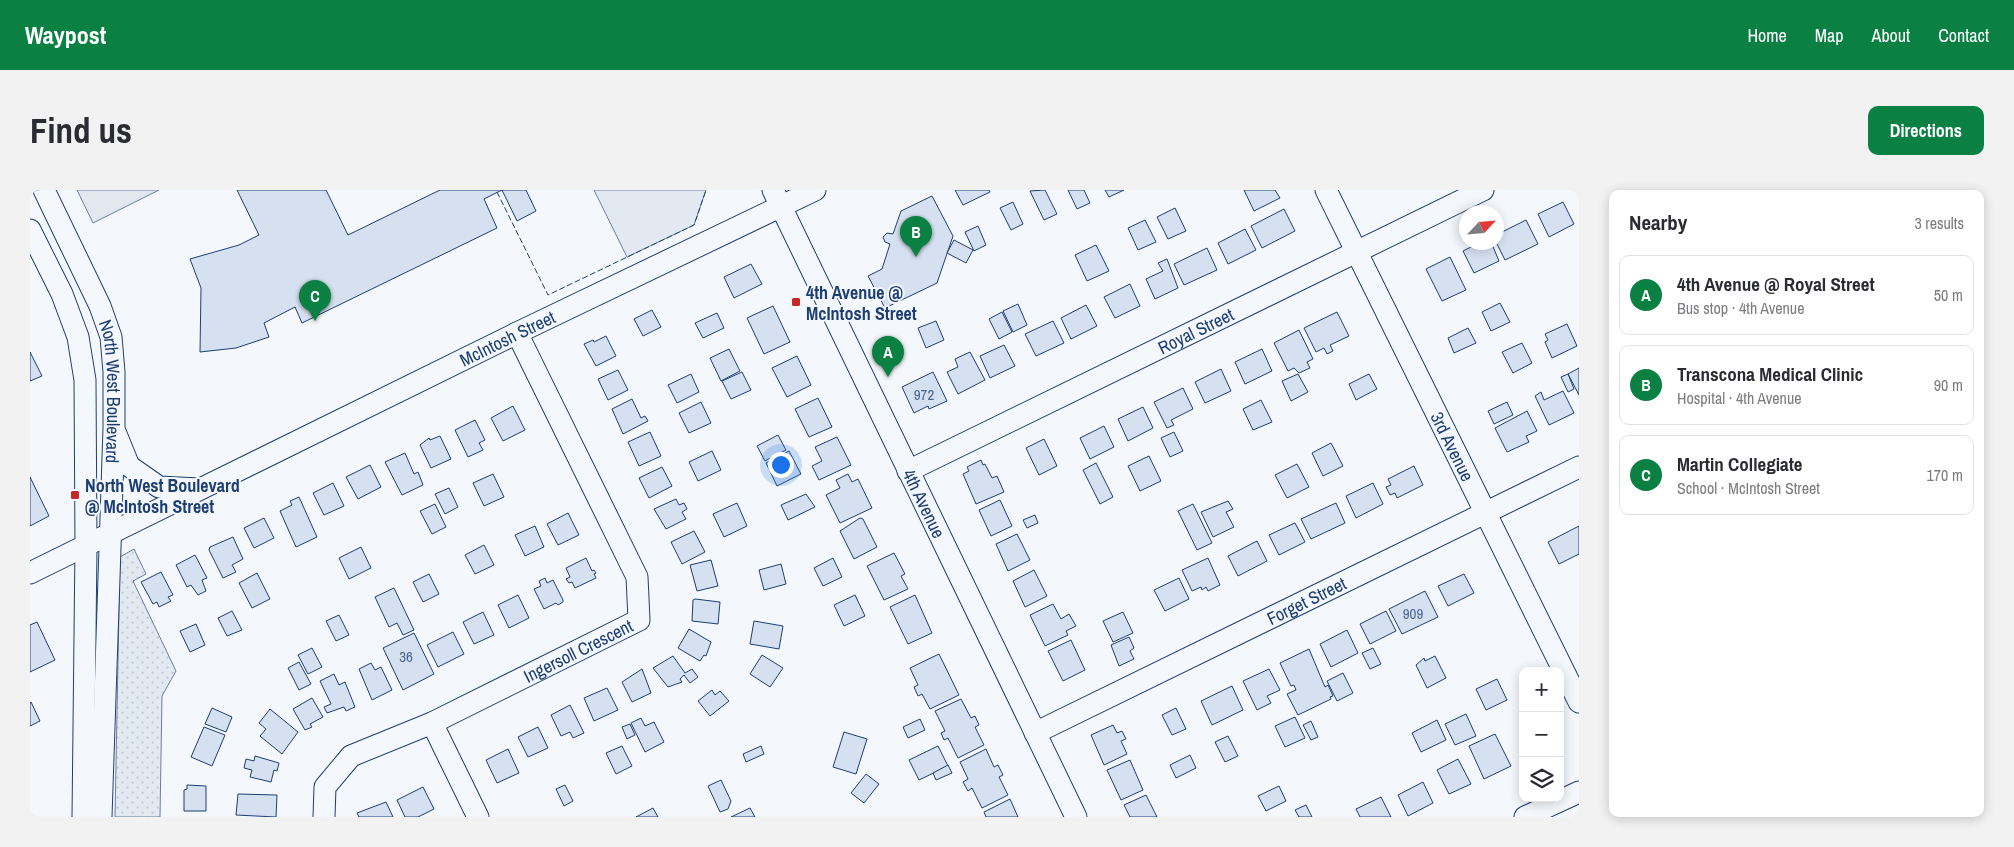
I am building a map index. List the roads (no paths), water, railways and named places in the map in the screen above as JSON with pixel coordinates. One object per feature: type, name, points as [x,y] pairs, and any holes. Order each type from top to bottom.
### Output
[{"type":"street","name":"North West Boulevard","points":[[44,190],[100,306],[111,336],[114,372],[114,428],[101,817]]},
{"type":"street","name":"McIntosh Street","points":[[30,573],[517,333],[777,198],[815,190]]},
{"type":"street","name":"3rd Avenue","points":[[1326,190],[1579,702]]},
{"type":"street","name":"Royal Street","points":[[908,471],[1483,190]]},
{"type":"street","name":"4th Avenue","points":[[777,198],[1076,817]]},
{"type":"street","points":[[32,241],[64,232]]},
{"type":"street","name":"North West Boulevard","points":[[32,241],[62,294],[80,346],[85,380],[86,545],[82,817]]},
{"type":"street","name":"Ingersoll Crescent","points":[[324,817],[325,787],[350,756],[432,723],[639,620],[637,577],[517,333]]},
{"type":"street","name":"McIntosh Street","points":[[114,428],[129,466],[159,487],[202,489]]},
{"type":"street","name":"Forget Street","points":[[1035,733],[1579,467]]},
{"type":"street","points":[[432,723],[478,817]]},
{"type":"street","points":[[1525,817],[1579,792]]},
{"type":"place","name":"Transcona Medical Clinic","points":[[916,257]]},
{"type":"place","name":"4th Avenue @ McIntosh Street","points":[[796,302]]},
{"type":"place","name":"Martin Collegiate","points":[[315,321]]},
{"type":"place","name":"4th Avenue @ Royal Street","points":[[888,377]]},
{"type":"place","name":"North West Boulevard @ McIntosh Street","points":[[75,495]]}]
